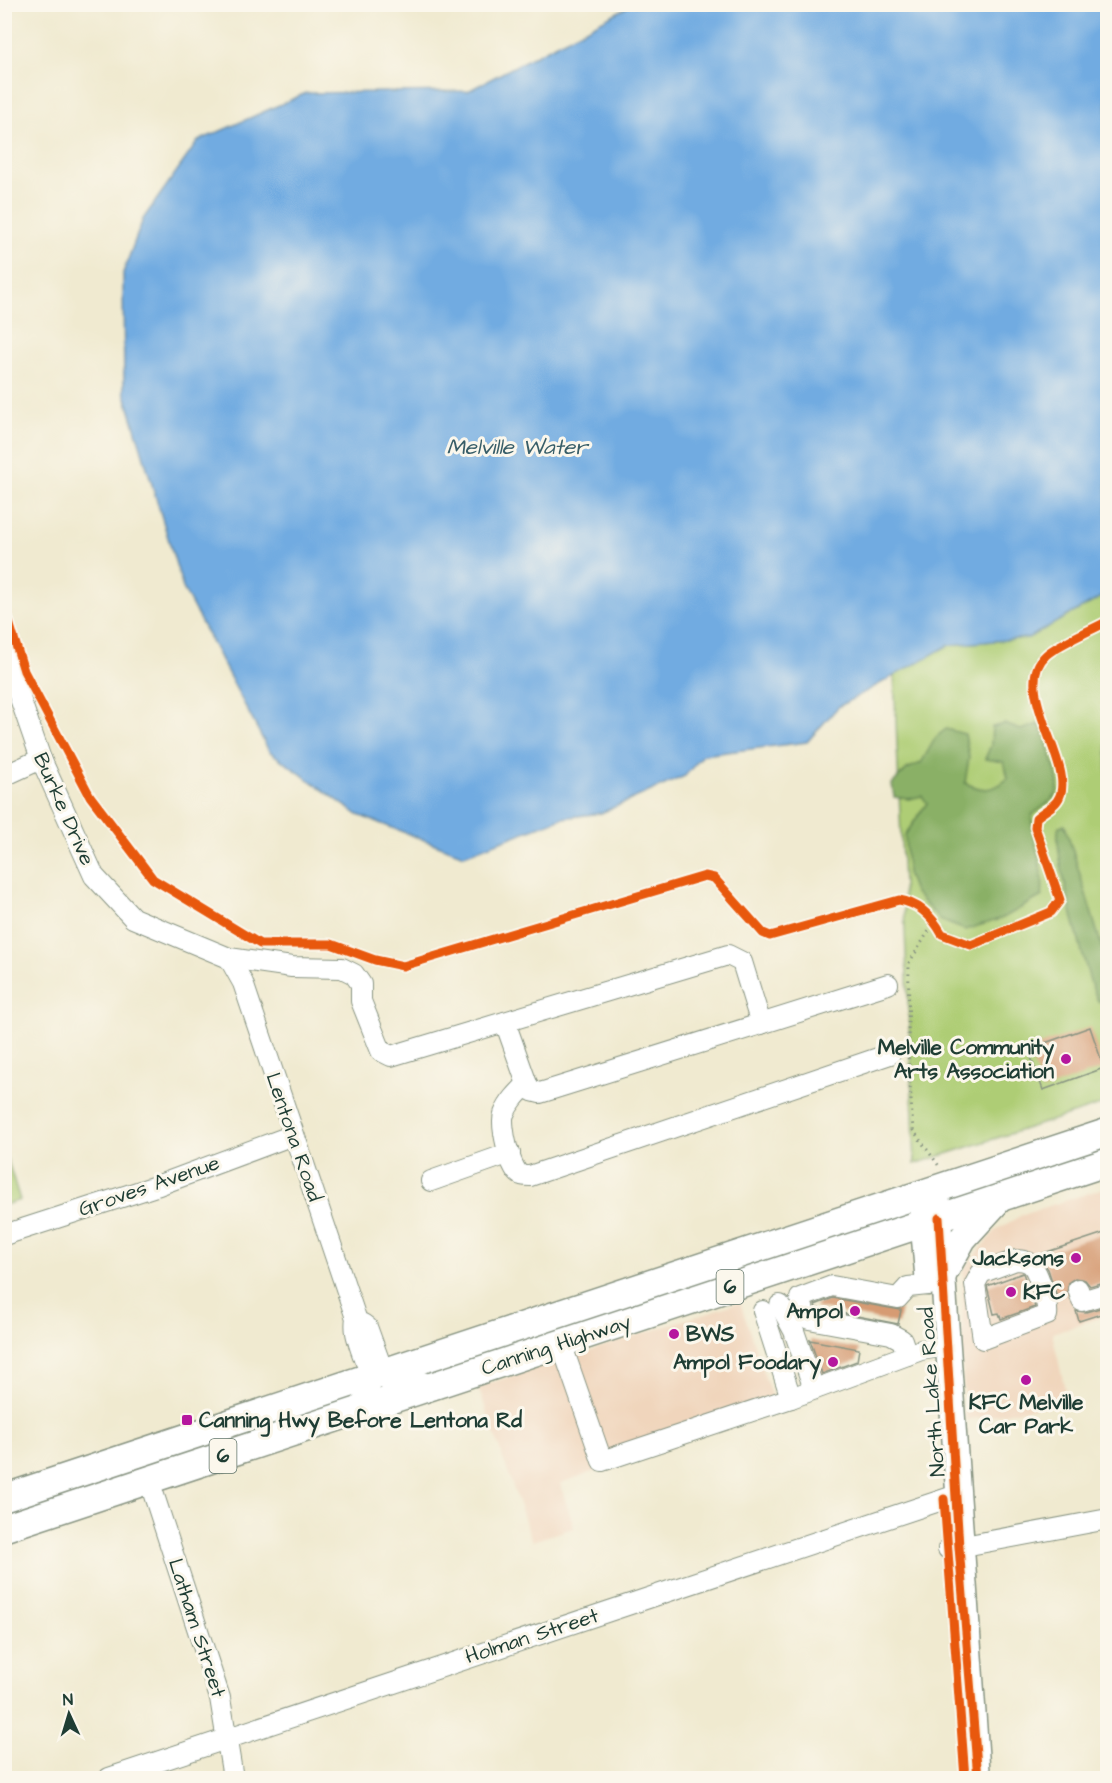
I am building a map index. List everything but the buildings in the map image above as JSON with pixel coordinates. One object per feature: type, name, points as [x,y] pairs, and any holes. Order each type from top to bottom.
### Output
[{"type":"highway","name":"Canning Highway","points":[[4,1498],[375,1375],[932,1183],[1107,1132]]},
{"type":"highway","name":"Canning Highway","points":[[4,1528],[1107,1162]]},
{"type":"highway","points":[[935,1279],[963,1238],[1000,1198]]},
{"type":"main road","name":"North Lake Road","points":[[932,1183],[931,1221],[951,1497],[965,1779]]},
{"type":"main road","name":"North Lake Road","points":[[935,1279],[934,1348],[951,1497]]},
{"type":"main road","name":"North Lake Road","points":[[954,1548],[978,1779]]},
{"type":"street","name":"Burke Drive","points":[[4,652],[40,759],[94,876],[134,918],[229,958],[292,967],[342,968],[354,974],[361,984],[361,1001],[385,1056],[505,1022]]},
{"type":"street","points":[[4,776],[40,759]]},
{"type":"street","points":[[761,1024],[742,962],[728,954],[505,1022],[527,1084],[532,1091],[540,1093],[761,1024],[888,984]]},
{"type":"street","name":"Lentona Road","points":[[229,958],[243,983],[356,1318],[367,1327],[380,1363],[364,1401],[356,1411]]},
{"type":"street","points":[[527,1084],[512,1099],[503,1116],[503,1133],[516,1171],[521,1176],[530,1176],[890,1054]]},
{"type":"street","name":"Groves Avenue","points":[[4,1234],[159,1185],[293,1136]]},
{"type":"street","points":[[431,1181],[510,1153]]},
{"type":"street","points":[[824,1256],[832,1286]]},
{"type":"street","points":[[771,1308],[832,1286],[898,1298],[908,1287],[935,1279]]},
{"type":"street","points":[[752,1280],[771,1308],[794,1331],[814,1389]]},
{"type":"street","points":[[1078,1289],[1082,1301],[1107,1293]]},
{"type":"street","points":[[800,1298],[806,1317],[809,1319],[896,1335],[902,1340],[907,1355]]},
{"type":"street","points":[[771,1308],[791,1398]]},
{"type":"street","points":[[561,1343],[602,1461],[791,1398],[907,1355],[934,1348]]},
{"type":"street","points":[[375,1375],[392,1382],[441,1383]]},
{"type":"street","name":"Latham Street","points":[[149,1480],[220,1698],[233,1779]]},
{"type":"street","name":"Holman Street","points":[[109,1779],[951,1497]]},
{"type":"street","points":[[954,1548],[1107,1519]]},
{"type":"path","points":[[932,918],[942,934]]},
{"type":"path","points":[[932,918],[909,963],[908,1053],[913,1130],[932,1183]]},
{"type":"shaded area","points":[[1107,1187],[1107,1315],[1052,1333],[1068,1402],[966,1420],[962,1360],[963,1270],[996,1230],[1022,1215]]},
{"type":"shaded area","points":[[740,1302],[776,1410],[560,1483],[574,1528],[532,1541],[478,1387]]},
{"type":"green space","points":[[1107,594],[1107,1103],[915,1164],[894,674],[949,645],[1028,638]]},
{"type":"green space","points":[[1004,724],[1021,730],[1039,724],[1055,769],[1057,793],[1032,815],[1042,875],[1042,896],[1003,918],[965,930],[940,920],[914,892],[907,873],[905,835],[927,803],[922,796],[909,799],[894,797],[892,784],[907,769],[921,763],[936,737],[946,729],[965,734],[969,757],[965,783],[983,789],[997,786],[1008,778],[1004,762],[985,759],[991,745],[992,727]]},
{"type":"green space","points":[[1065,825],[1107,964],[1107,1001],[1098,1001],[1091,984],[1069,903],[1058,838],[1059,826]]},
{"type":"green space","points":[[5,1152],[20,1200],[4,1205]]},
{"type":"water","name":"Melville Water","points":[[631,5],[1107,5],[1107,594],[1028,638],[949,645],[838,707],[807,742],[703,755],[685,776],[601,813],[562,818],[464,855],[358,815],[269,751],[183,588],[124,391],[123,273],[143,219],[198,141],[306,93],[468,91]]},
{"type":"cycle path","points":[[4,606],[24,671],[90,796],[153,879],[260,944],[331,944],[375,960],[403,966],[705,876],[714,878],[763,933],[770,936],[899,900],[919,907],[942,934],[971,945],[1051,912],[1060,900],[1035,827],[1036,818],[1057,801],[1062,787],[1060,770],[1039,708],[1035,688],[1037,670],[1051,651],[1108,621]]},
{"type":"cycle path","points":[[939,1218],[959,1547],[978,1778]]},
{"type":"cycle path","points":[[944,1499],[965,1778]]},
{"type":"place","name":"Melville Community Arts Association","points":[[1066,1059]]},
{"type":"place","name":"Jacksons","points":[[1076,1258]]},
{"type":"place","name":"KFC","points":[[1011,1292]]},
{"type":"place","name":"Ampol","points":[[855,1311]]},
{"type":"place","name":"BWS","points":[[674,1334]]},
{"type":"place","name":"Ampol Foodary","points":[[833,1362]]},
{"type":"place","name":"KFC Melville Car Park","points":[[1026,1380]]},
{"type":"place","name":"Canning Hwy Before Lentona Rd","points":[[187,1420]]}]
